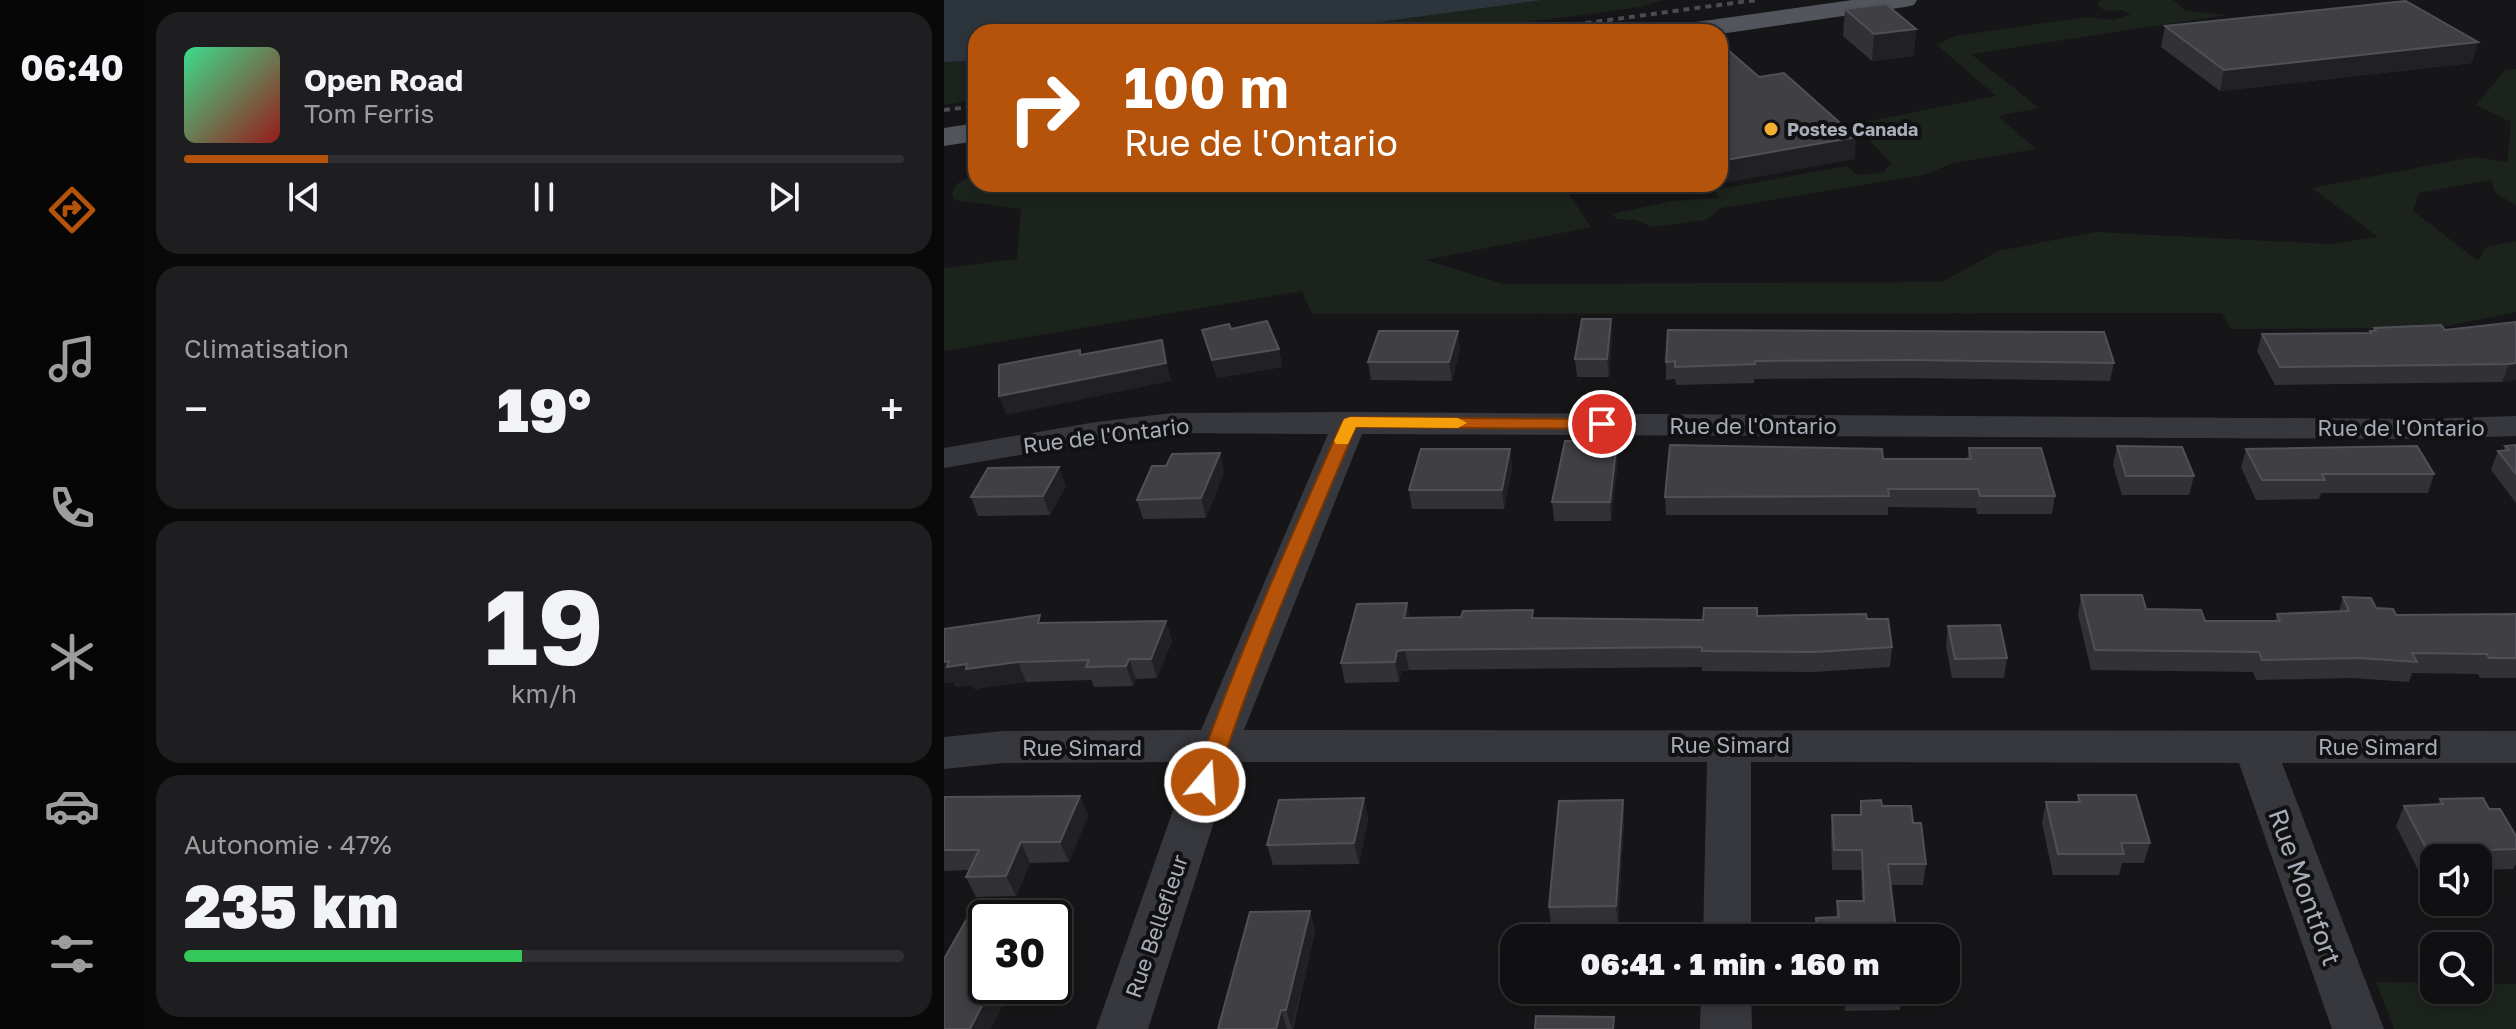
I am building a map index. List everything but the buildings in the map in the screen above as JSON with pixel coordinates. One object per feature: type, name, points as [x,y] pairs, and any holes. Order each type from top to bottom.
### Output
[{"type":"main road","points":[[1728,25],[1905,0]]},
{"type":"main road","points":[[944,137],[968,133]]},
{"type":"street","name":"Rue Bellefleur","points":[[1122,1029],[1217,746],[1282,579],[1350,422]]},
{"type":"street","name":"Rue de l'Ontario","points":[[944,458],[1096,432],[1172,423],[2420,429],[2516,426]]},
{"type":"street","name":"Rue Simard","points":[[944,753],[1003,747],[1729,744],[2516,747]]},
{"type":"street","points":[[1727,924],[1729,744]]},
{"type":"street","name":"Rue Montfort","points":[[2254,745],[2358,1029]]},
{"type":"street","points":[[1726,1004],[1726,1029]]},
{"type":"shaded area","points":[[944,0],[1543,0],[1365,24],[968,24],[968,61],[944,62]]},
{"type":"shaded area","points":[[1543,0],[1664,0],[1640,7],[1513,24],[1365,24]]},
{"type":"shaded area","points":[[2101,0],[2173,0],[2186,11],[2227,15],[1971,54],[2039,108],[1998,116],[2036,149],[1953,163],[1924,175],[1721,208],[1706,220],[1652,227],[1635,220],[1617,219],[1612,214],[1671,201],[1719,198],[1716,192],[1728,192],[1728,188],[1846,166],[1858,175],[1884,172],[1891,163],[1854,124],[1996,96],[1937,45],[1955,36],[2086,17],[2114,20],[2131,14],[2121,10],[2105,11],[2097,5]]},
{"type":"shaded area","points":[[968,61],[968,101],[944,105],[944,62]]},
{"type":"shaded area","points":[[2516,69],[2516,206],[2495,192],[2491,180],[2419,193],[2413,211],[2478,261],[2486,247],[2516,241],[2516,312],[2438,328],[2231,329],[2222,313],[1312,314],[1302,291],[944,351],[944,268],[1017,259],[1021,209],[954,200],[952,193],[957,184],[968,177],[968,192],[1567,192],[1591,227],[1426,260],[1503,284],[1942,282],[1998,251],[2095,232],[2329,244],[2378,237],[2312,188],[2473,157],[2507,162],[2511,122],[2476,105],[2505,70]]},
{"type":"shaded area","points":[[2376,982],[2420,983],[2420,1004],[2492,1004],[2492,983],[2516,984],[2516,1029],[2394,1029]]},
{"type":"railway","points":[[1579,24],[1756,0]]},
{"type":"railway","points":[[944,110],[968,107]]},
{"type":"slow traffic","points":[[1342,441],[1350,422],[1458,423]]},
{"type":"place","name":"Postes Canada","points":[[1771,129]]},
{"type":"route","points":[[1205,782],[1227,716],[1282,579],[1350,422],[1602,424]]}]
